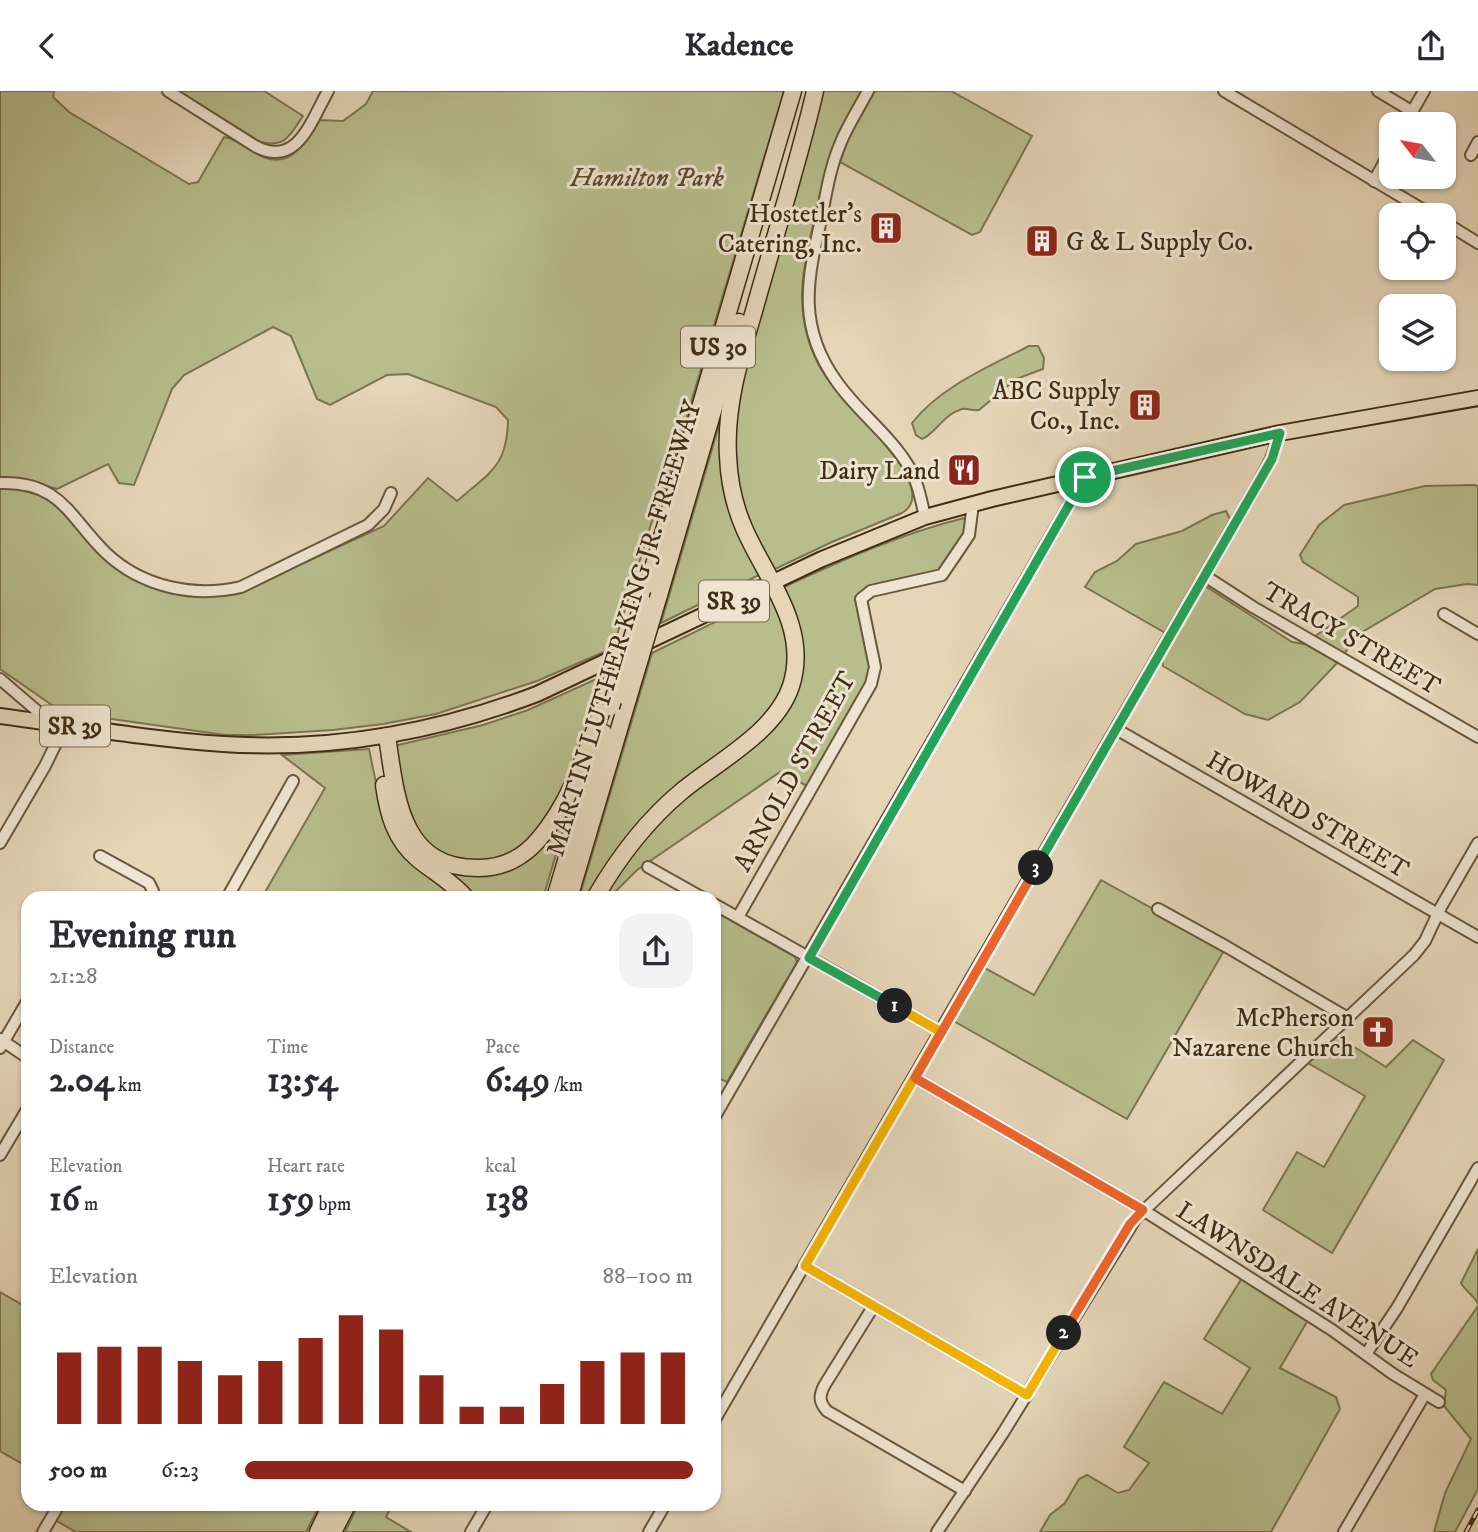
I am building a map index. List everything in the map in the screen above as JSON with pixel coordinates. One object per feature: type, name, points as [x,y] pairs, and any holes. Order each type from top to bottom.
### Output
[{"type":"highway","name":"MARTIN LUTHER KING JR. FREEWAY","points":[[557,891],[607,709],[638,604],[673,501],[793,91]]},
{"type":"highway","name":"MARTIN LUTHER KING JR. FREEWAY","points":[[571,891],[808,91]]},
{"type":"highway","points":[[599,891],[626,849],[659,812],[765,726],[783,703],[791,685],[795,649],[790,621],[744,529],[735,502],[730,476],[728,423],[741,356],[815,91]]},
{"type":"highway","points":[[381,737],[397,800],[410,834],[441,861],[466,869],[497,867],[529,850],[549,826],[577,775],[607,709]]},
{"type":"highway","points":[[381,737],[387,807],[396,831],[411,853],[460,891]]},
{"type":"highway","points":[[318,1532],[328,1511]]},
{"type":"highway","points":[[333,1532],[344,1511]]},
{"type":"main road","name":"SR 39","points":[[0,716],[149,737],[223,744],[306,744],[381,737],[467,718],[537,694],[844,549],[925,517],[1280,433],[1478,398]]},
{"type":"street","points":[[168,91],[265,151],[286,152],[298,143],[328,91]]},
{"type":"street","points":[[868,91],[835,157],[808,274],[809,314],[814,339],[827,368],[909,467],[925,517]]},
{"type":"street","points":[[1224,91],[1241,95],[1412,203]]},
{"type":"street","points":[[1378,91],[1413,111],[1424,91]]},
{"type":"street","points":[[1471,155],[1478,142]]},
{"type":"street","points":[[1374,181],[1379,172]]},
{"type":"street","points":[[1456,229],[1478,243]]},
{"type":"street","points":[[721,1410],[1272,459],[1280,433]]},
{"type":"street","points":[[721,1106],[1085,477]]},
{"type":"street","points":[[0,484],[15,484],[48,493],[67,507],[116,562],[155,584],[190,590],[228,590],[241,587],[368,525],[384,509],[391,493]]},
{"type":"street","name":"ARNOLD STREET","points":[[738,918],[871,684],[875,667],[861,599],[872,590],[942,575],[969,535],[973,504]]},
{"type":"street","name":"TRACY STREET","points":[[1205,576],[1253,607],[1478,737]]},
{"type":"street","points":[[1444,614],[1478,634]]},
{"type":"street","points":[[0,679],[50,722]]},
{"type":"street","points":[[0,843],[45,766],[65,725]]},
{"type":"street","name":"HOWARD STREET","points":[[1116,729],[1478,937]]},
{"type":"street","points":[[231,891],[293,781]]},
{"type":"street","points":[[937,1532],[1027,1395],[1130,1224],[1414,955],[1425,941],[1478,843]]},
{"type":"street","points":[[100,856],[149,883],[153,891]]},
{"type":"street","points":[[648,867],[691,891]]},
{"type":"street","points":[[721,908],[941,1032]]},
{"type":"street","points":[[1158,909],[1348,1018]]},
{"type":"street","points":[[21,1011],[1,1043],[21,1054]]},
{"type":"street","name":"LAWNSDALE AVENUE","points":[[915,1078],[1143,1210],[1438,1402]]},
{"type":"street","points":[[0,1155],[21,1120]]},
{"type":"street","points":[[1366,1355],[1397,1308],[1478,1168]]},
{"type":"street","points":[[805,1266],[1027,1395]]},
{"type":"street","points":[[873,1307],[820,1393],[821,1403],[827,1411],[965,1491]]},
{"type":"street","points":[[1344,1532],[1425,1394]]},
{"type":"street","points":[[43,1532],[55,1511]]},
{"type":"street","points":[[471,1532],[483,1511]]},
{"type":"street","points":[[649,1532],[661,1511]]},
{"type":"green space","name":"Hamilton Park","points":[[0,91],[54,91],[53,97],[69,112],[189,184],[198,182],[224,137],[259,155],[279,160],[288,157],[302,145],[319,120],[343,121],[366,104],[373,91],[784,91],[664,493],[651,524],[613,648],[537,681],[436,714],[333,730],[253,735],[225,735],[62,712],[0,669],[0,489],[15,488],[44,496],[154,588],[245,590],[384,526],[428,478],[457,501],[487,475],[500,459],[507,436],[508,420],[496,407],[408,374],[387,375],[330,405],[317,399],[291,336],[273,327],[184,375],[172,389],[134,485],[119,483],[108,464],[57,489],[18,478],[0,478]]},
{"type":"green space","points":[[177,91],[264,91],[303,116],[291,134],[282,141],[260,142]]},
{"type":"green space","points":[[821,91],[863,91],[843,126],[826,170],[805,264],[802,300],[807,336],[830,383],[879,437],[905,472],[911,488],[911,502],[902,513],[773,570],[751,532],[741,500],[735,451],[737,401]]},
{"type":"green space","points":[[875,91],[951,91],[1032,136],[980,232],[972,235],[840,162],[850,135]]},
{"type":"green space","points":[[1029,346],[1038,346],[1044,358],[1043,369],[1016,379],[979,410],[964,409],[956,412],[922,439],[916,435],[912,423],[923,410],[951,388]]},
{"type":"green space","points":[[720,422],[724,423],[742,537],[759,575],[661,623]]},
{"type":"green space","points":[[1425,486],[1478,486],[1478,585],[1435,589],[1359,634],[1338,662],[1300,702],[1268,720],[1245,714],[1163,666],[1162,659],[1205,586],[1292,642],[1304,644],[1358,606],[1358,597],[1303,562],[1300,555],[1319,525],[1344,505]]},
{"type":"green space","points":[[1226,511],[1230,519],[1167,634],[1085,587],[1095,572],[1117,561],[1136,544],[1182,531],[1212,515]]},
{"type":"green space","points":[[964,518],[968,528],[939,574],[880,584],[861,595],[856,603],[870,666],[867,684],[809,787],[780,772],[637,870],[616,891],[605,891],[614,876],[664,815],[781,718],[797,625],[784,587],[894,540]]},
{"type":"green space","points":[[770,595],[780,613],[790,659],[782,691],[765,719],[674,791],[595,891],[581,891],[652,653]]},
{"type":"green space","points":[[605,675],[573,767],[530,841],[516,852],[483,862],[449,857],[434,850],[421,839],[408,818],[394,746],[483,725],[528,710]]},
{"type":"green space","points":[[369,749],[382,812],[452,891],[266,891],[325,788],[282,755]]},
{"type":"green space","points":[[573,797],[545,891],[466,891],[441,867],[504,870]]},
{"type":"green space","points":[[1101,880],[1225,949],[1127,1119],[950,1019],[983,967],[1034,995]]},
{"type":"green space","points":[[721,915],[795,957],[797,962],[727,1082],[721,1079]]},
{"type":"green space","points":[[1337,1036],[1386,1067],[1413,1040],[1444,1060],[1332,1253],[1263,1210],[1297,1152],[1324,1167],[1365,1096],[1308,1063]]},
{"type":"green space","points":[[1478,1249],[1478,1304],[1461,1283]]},
{"type":"green space","points":[[1242,1278],[1308,1320],[1280,1368],[1336,1397],[1340,1409],[1271,1532],[1040,1532],[1050,1515],[1065,1503],[1079,1479],[1087,1475],[1118,1493],[1129,1490],[1149,1463],[1124,1447],[1164,1382],[1222,1414],[1250,1368],[1204,1339]]},
{"type":"green space","points":[[0,1292],[21,1304],[21,1463],[0,1451]]},
{"type":"green space","points":[[1478,1306],[1478,1489],[1455,1532],[1434,1532],[1445,1493],[1471,1439],[1444,1406],[1446,1390],[1433,1380],[1431,1374]]},
{"type":"green space","points":[[60,1511],[317,1511],[306,1532],[76,1532],[55,1520]]},
{"type":"green space","points":[[355,1511],[389,1511],[386,1517],[411,1532],[345,1532]]},
{"type":"railway","points":[[1466,1532],[1478,1510]]},
{"type":"place","name":"Hostetler's Catering, Inc.","points":[[886,228]]},
{"type":"place","name":"G & L Supply Co.","points":[[1042,241]]},
{"type":"place","name":"ABC Supply Co., Inc.","points":[[1145,405]]},
{"type":"place","name":"Dairy Land","points":[[964,470]]},
{"type":"place","name":"McPherson Nazarene Church","points":[[1378,1032]]},
{"type":"route","points":[[1280,433],[1272,459],[915,1078],[1143,1210],[1130,1224],[1027,1395],[805,1266],[941,1032],[809,958],[1085,477],[1280,433]]}]
